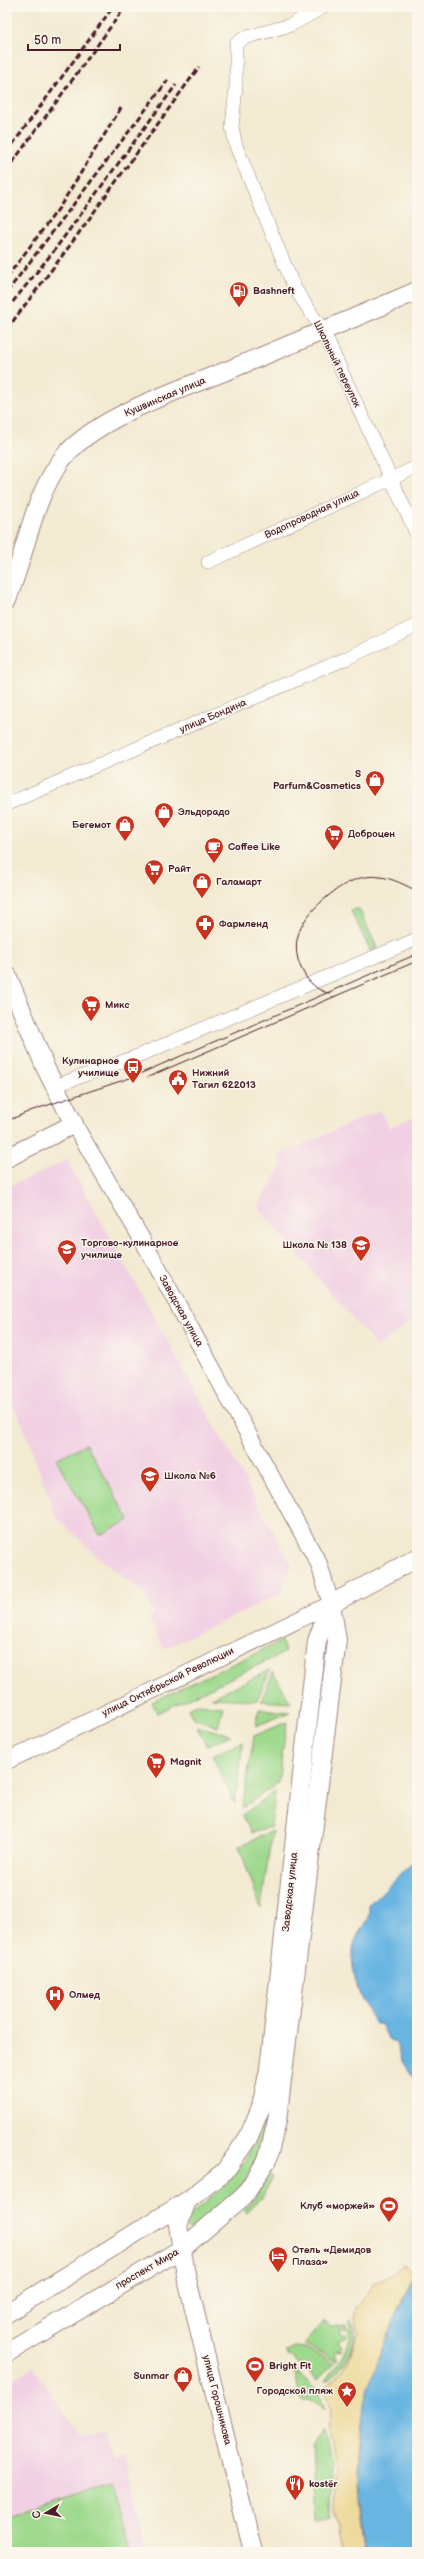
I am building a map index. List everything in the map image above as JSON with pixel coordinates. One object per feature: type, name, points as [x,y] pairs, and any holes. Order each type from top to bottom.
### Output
[{"type":"main road","name":"Кушвинская улица","points":[[7,599],[17,576],[32,521],[48,481],[61,461],[78,441],[125,413],[417,291]]},
{"type":"main road","name":"Заводская улица","points":[[7,975],[74,1124]]},
{"type":"main road","points":[[7,1158],[74,1124]]},
{"type":"main road","points":[[330,1604],[417,1558]]},
{"type":"main road","name":"Заводская улица","points":[[267,2160],[277,2121],[337,1640],[330,1604]]},
{"type":"main road","name":"Заводская улица","points":[[187,2201],[225,2171],[248,2138],[261,2107],[269,2069],[317,1641],[330,1604]]},
{"type":"main road","name":"проспект Мира","points":[[7,2353],[183,2248],[244,2196],[267,2160]]},
{"type":"main road","points":[[7,2313],[187,2201]]},
{"type":"main road","name":"улица Горошникова","points":[[187,2201],[179,2217],[178,2225],[183,2248],[186,2275],[254,2552]]},
{"type":"street","name":"Школьный переулок","points":[[323,7],[291,25],[244,38],[236,44],[236,86],[232,127],[236,146],[294,287],[323,331],[417,534]]},
{"type":"street","name":"Водопроводная улица","points":[[208,562],[417,467]]},
{"type":"street","name":"улица Бондина","points":[[7,804],[346,659],[417,625]]},
{"type":"street","points":[[56,1086],[140,1055],[417,939]]},
{"type":"street","name":"Заводская улица","points":[[74,1124],[142,1241],[319,1564],[330,1604]]},
{"type":"street","name":"улица Октябрьской Революции","points":[[7,1761],[330,1604]]},
{"type":"shaded area","name":"Школа № 138","points":[[380,1110],[389,1128],[417,1115],[417,1317],[377,1347],[258,1207],[282,1164],[278,1156]]},
{"type":"shaded area","name":"Школа №6","points":[[67,1160],[292,1565],[280,1594],[164,1649],[148,1618],[155,1615],[142,1588],[139,1589],[102,1560],[56,1517],[22,1423],[7,1394],[7,1188]]},
{"type":"shaded area","points":[[33,2367],[79,2434],[102,2431],[114,2458],[125,2454],[147,2552],[7,2552],[7,2384]]},
{"type":"green space","points":[[359,909],[377,948],[371,952],[351,911]]},
{"type":"green space","points":[[86,1444],[129,1520],[100,1535],[56,1459]]},
{"type":"green space","points":[[281,1641],[286,1652],[157,1713],[152,1702]]},
{"type":"green space","points":[[270,1670],[257,1700],[211,1698]]},
{"type":"green space","points":[[273,1672],[291,1703],[261,1701]]},
{"type":"green space","points":[[196,1704],[223,1706],[218,1727],[193,1718],[188,1709]]},
{"type":"green space","points":[[259,1709],[290,1712],[256,1726]]},
{"type":"green space","points":[[287,1722],[278,1783],[242,1808],[254,1736]]},
{"type":"green space","points":[[197,1726],[231,1735],[206,1746]]},
{"type":"green space","points":[[243,1742],[235,1804],[212,1755]]},
{"type":"green space","points":[[275,1792],[271,1827],[252,1833],[242,1815]]},
{"type":"green space","points":[[272,1831],[261,1908],[239,1846]]},
{"type":"green space","points":[[273,2095],[255,2162],[243,2187],[191,2230],[187,2229],[186,2218],[229,2181],[246,2158],[264,2121]]},
{"type":"green space","points":[[268,2173],[273,2176],[262,2198],[247,2213],[243,2209],[254,2200]]},
{"type":"green space","points":[[349,2320],[354,2326],[355,2334],[350,2354],[338,2371],[325,2381],[341,2360],[347,2348],[350,2331]]},
{"type":"green space","points":[[324,2321],[332,2326],[346,2324],[347,2328],[340,2329],[342,2335],[347,2335],[346,2339],[339,2341],[339,2345],[343,2347],[341,2352],[336,2351],[334,2357],[338,2359],[336,2361],[304,2344]]},
{"type":"green space","points":[[295,2347],[306,2348],[334,2363],[318,2380],[285,2352]]},
{"type":"green space","points":[[294,2368],[319,2391],[325,2410],[312,2400],[303,2400],[300,2397]]},
{"type":"green space","points":[[324,2430],[331,2464],[329,2511],[331,2520],[315,2525],[311,2446]]},
{"type":"green space","points":[[112,2483],[132,2552],[7,2552],[7,2515]]},
{"type":"sand","name":"Городской пляж","points":[[403,2264],[414,2272],[383,2346],[375,2371],[367,2397],[358,2449],[358,2504],[364,2552],[341,2552],[340,2528],[333,2512],[335,2464],[329,2430],[331,2410],[325,2387],[342,2372],[350,2357],[358,2332],[354,2319],[356,2309],[374,2283],[393,2274]]},
{"type":"water","points":[[417,1858],[417,2081],[401,2061],[396,2043],[388,2038],[381,2024],[376,2024],[370,2016],[356,1983],[352,1960],[356,1939],[367,1919],[369,1905]]},
{"type":"water","points":[[417,2266],[417,2552],[364,2552],[357,2476],[361,2424],[367,2395],[381,2351]]},
{"type":"tram line","points":[[330,993],[320,990],[308,980],[300,965],[297,954],[299,932],[310,913],[318,904],[346,884],[366,877],[373,876],[389,879],[417,891]]},
{"type":"tram line","points":[[7,1121],[30,1111],[130,1078],[417,954]]},
{"type":"tram line","points":[[148,1077],[417,961]]},
{"type":"railway","points":[[7,152],[113,7]]},
{"type":"railway","points":[[7,170],[125,7]]},
{"type":"railway","points":[[7,329],[68,248],[199,67]]},
{"type":"railway","points":[[7,292],[168,80]]},
{"type":"railway","points":[[7,309],[53,252],[176,85]]},
{"type":"railway","points":[[7,277],[59,208],[121,108]]},
{"type":"place","name":"Bashneft","points":[[239,308]]},
{"type":"place","name":"S Parfum&Cosmetics","points":[[375,797]]},
{"type":"place","name":"Эльдорадо","points":[[164,829]]},
{"type":"place","name":"Бегемот","points":[[125,842]]},
{"type":"place","name":"Доброцен","points":[[334,851]]},
{"type":"place","name":"Coffee Like","points":[[214,864]]},
{"type":"place","name":"Райт","points":[[154,886]]},
{"type":"place","name":"Галамарт","points":[[202,899]]},
{"type":"place","name":"Фармленд","points":[[205,941]]},
{"type":"place","name":"Микс","points":[[91,1022]]},
{"type":"place","name":"Кулинарное училище","points":[[133,1084]]},
{"type":"place","name":"Нижний Тагил 622013","points":[[178,1096]]},
{"type":"place","name":"Школа № 138","points":[[361,1262]]},
{"type":"place","name":"Торгово-кулинарное училище","points":[[67,1266]]},
{"type":"place","name":"Школа №6","points":[[150,1493]]},
{"type":"place","name":"Magnit","points":[[156,1779]]},
{"type":"place","name":"Олмед","points":[[55,2012]]},
{"type":"place","name":"Клуб «моржей»","points":[[389,2223]]},
{"type":"place","name":"Отель «Демидов Плаза»","points":[[278,2273]]},
{"type":"place","name":"Bright Fit","points":[[255,2383]]},
{"type":"place","name":"Sunmar","points":[[183,2393]]},
{"type":"place","name":"Городской пляж","points":[[347,2408]]},
{"type":"place","name":"kostёr","points":[[295,2501]]}]
